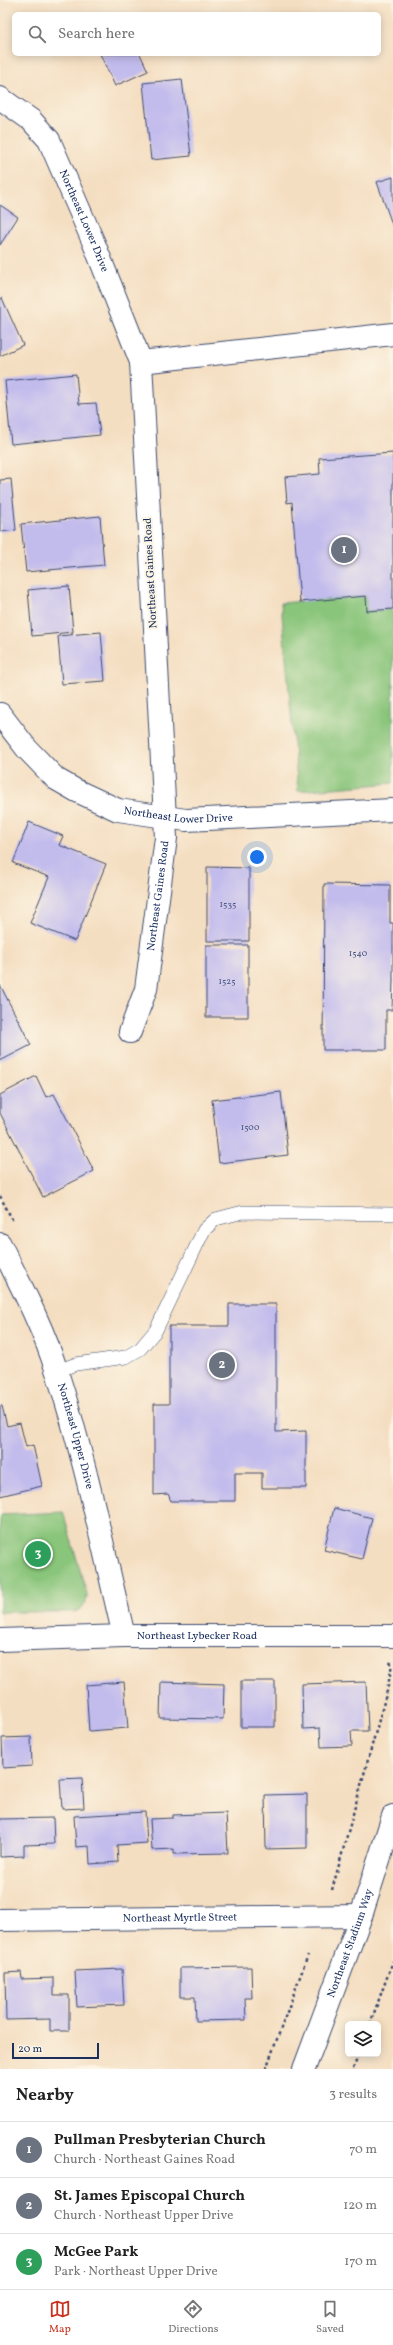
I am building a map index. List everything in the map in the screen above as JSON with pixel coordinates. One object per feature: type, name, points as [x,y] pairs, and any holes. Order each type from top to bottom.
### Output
[{"type":"street","name":"Northeast Lower Drive","points":[[0,98],[31,120],[49,140],[93,241],[140,362]]},
{"type":"street","points":[[140,362],[393,334]]},
{"type":"street","name":"Northeast Gaines Road","points":[[130,1032],[146,988],[166,838],[140,362]]},
{"type":"street","name":"Northeast Lower Drive","points":[[0,714],[27,749],[56,779],[76,791],[118,810],[186,820],[393,810]]},
{"type":"street","name":"Northeast Upper Drive","points":[[0,1244],[36,1316],[57,1371],[94,1503],[124,1636]]},
{"type":"street","name":"Northeast Lybecker Road","points":[[0,1640],[124,1636],[393,1636]]},
{"type":"street","name":"Northeast Stadium Way","points":[[304,2069],[361,1916],[393,1816]]},
{"type":"street","name":"Northeast Myrtle Street","points":[[0,1920],[361,1916]]},
{"type":"lane","points":[[57,1371],[76,1364],[126,1357],[140,1350],[156,1330],[204,1230],[216,1219],[243,1212],[393,1214]]},
{"type":"path","points":[[327,1895],[333,1887],[387,1691],[392,1664],[385,1659]]},
{"type":"path","points":[[266,2069],[308,1954]]},
{"type":"path","points":[[371,2021],[393,1961]]},
{"type":"path","points":[[353,2069],[358,2057]]},
{"type":"green space","points":[[366,596],[368,611],[393,609],[393,783],[298,791],[281,603]]},
{"type":"green space","points":[[63,1512],[87,1594],[84,1605],[81,1609],[75,1612],[0,1612],[0,1515]]},
{"type":"building","points":[[101,56],[141,56],[148,71],[115,86]]},
{"type":"building","points":[[182,79],[191,156],[151,160],[143,83]]},
{"type":"building","points":[[393,177],[393,227],[377,182]]},
{"type":"building","points":[[0,205],[18,217],[0,245]]},
{"type":"building","points":[[2,298],[23,345],[0,356],[0,299]]},
{"type":"building","points":[[76,374],[79,404],[96,403],[100,435],[11,444],[5,381]]},
{"type":"building","points":[[393,453],[393,609],[367,611],[366,596],[300,602],[292,502],[287,503],[285,477],[320,474],[319,458]]},
{"type":"building","points":[[11,479],[16,530],[0,532],[0,480]]},
{"type":"building","points":[[100,516],[104,565],[26,572],[21,524]]},
{"type":"building","points":[[69,586],[73,632],[32,636],[28,590]]},
{"type":"building","points":[[101,632],[105,681],[62,684],[58,636]]},
{"type":"building","points":[[29,822],[63,836],[59,845],[106,864],[75,941],[30,923],[49,877],[13,863]]},
{"type":"building","points":[[207,867],[249,868],[249,941],[207,941]]},
{"type":"building","points":[[324,884],[390,885],[390,923],[393,923],[393,982],[392,1010],[386,1010],[386,1050],[323,1050]]},
{"type":"building","points":[[206,945],[248,945],[248,1017],[206,1017]]},
{"type":"building","points":[[0,985],[31,1045],[0,1061]]},
{"type":"building","points":[[36,1076],[46,1097],[54,1094],[94,1171],[43,1197],[0,1113],[0,1095]]},
{"type":"building","points":[[281,1092],[288,1155],[219,1163],[212,1100]]},
{"type":"building","points":[[229,1304],[276,1304],[276,1432],[306,1431],[306,1488],[262,1488],[262,1473],[235,1473],[235,1501],[171,1501],[168,1494],[154,1495],[154,1404],[169,1404],[169,1326],[229,1326]]},
{"type":"building","points":[[0,1406],[2,1406],[7,1426],[20,1423],[26,1447],[33,1445],[42,1486],[0,1496]]},
{"type":"building","points":[[334,1508],[372,1518],[362,1559],[324,1550]]},
{"type":"building","points":[[241,1681],[275,1681],[275,1727],[241,1727]]},
{"type":"building","points":[[124,1682],[128,1728],[89,1731],[86,1685]]},
{"type":"building","points":[[161,1682],[224,1684],[223,1719],[160,1718]]},
{"type":"building","points":[[366,1682],[368,1731],[351,1731],[352,1746],[321,1747],[320,1728],[303,1729],[302,1684]]},
{"type":"building","points":[[31,1737],[32,1766],[3,1768],[2,1738]]},
{"type":"building","points":[[82,1778],[84,1808],[62,1809],[60,1779]]},
{"type":"building","points":[[307,1794],[307,1848],[266,1849],[265,1795]]},
{"type":"building","points":[[145,1812],[147,1843],[117,1845],[118,1862],[90,1864],[89,1846],[76,1847],[74,1816]]},
{"type":"building","points":[[226,1813],[228,1853],[174,1854],[174,1849],[152,1850],[150,1819],[173,1818],[173,1815]]},
{"type":"building","points":[[53,1818],[54,1844],[24,1845],[24,1856],[0,1857],[0,1819]]},
{"type":"building","points":[[251,1967],[252,1998],[245,1998],[246,2020],[196,2021],[195,1997],[180,1997],[180,1968]]},
{"type":"building","points":[[122,1969],[124,2005],[77,2007],[75,1971]]},
{"type":"building","points":[[21,1972],[22,1979],[54,1978],[54,1995],[69,1995],[69,2031],[50,2031],[50,2019],[6,2020],[5,1973]]},
{"type":"place","name":"Pullman Presbyterian Church","points":[[344,550]]},
{"type":"place","name":"St. James Episcopal Church","points":[[222,1365]]},
{"type":"place","name":"McGee Park","points":[[38,1554]]}]
